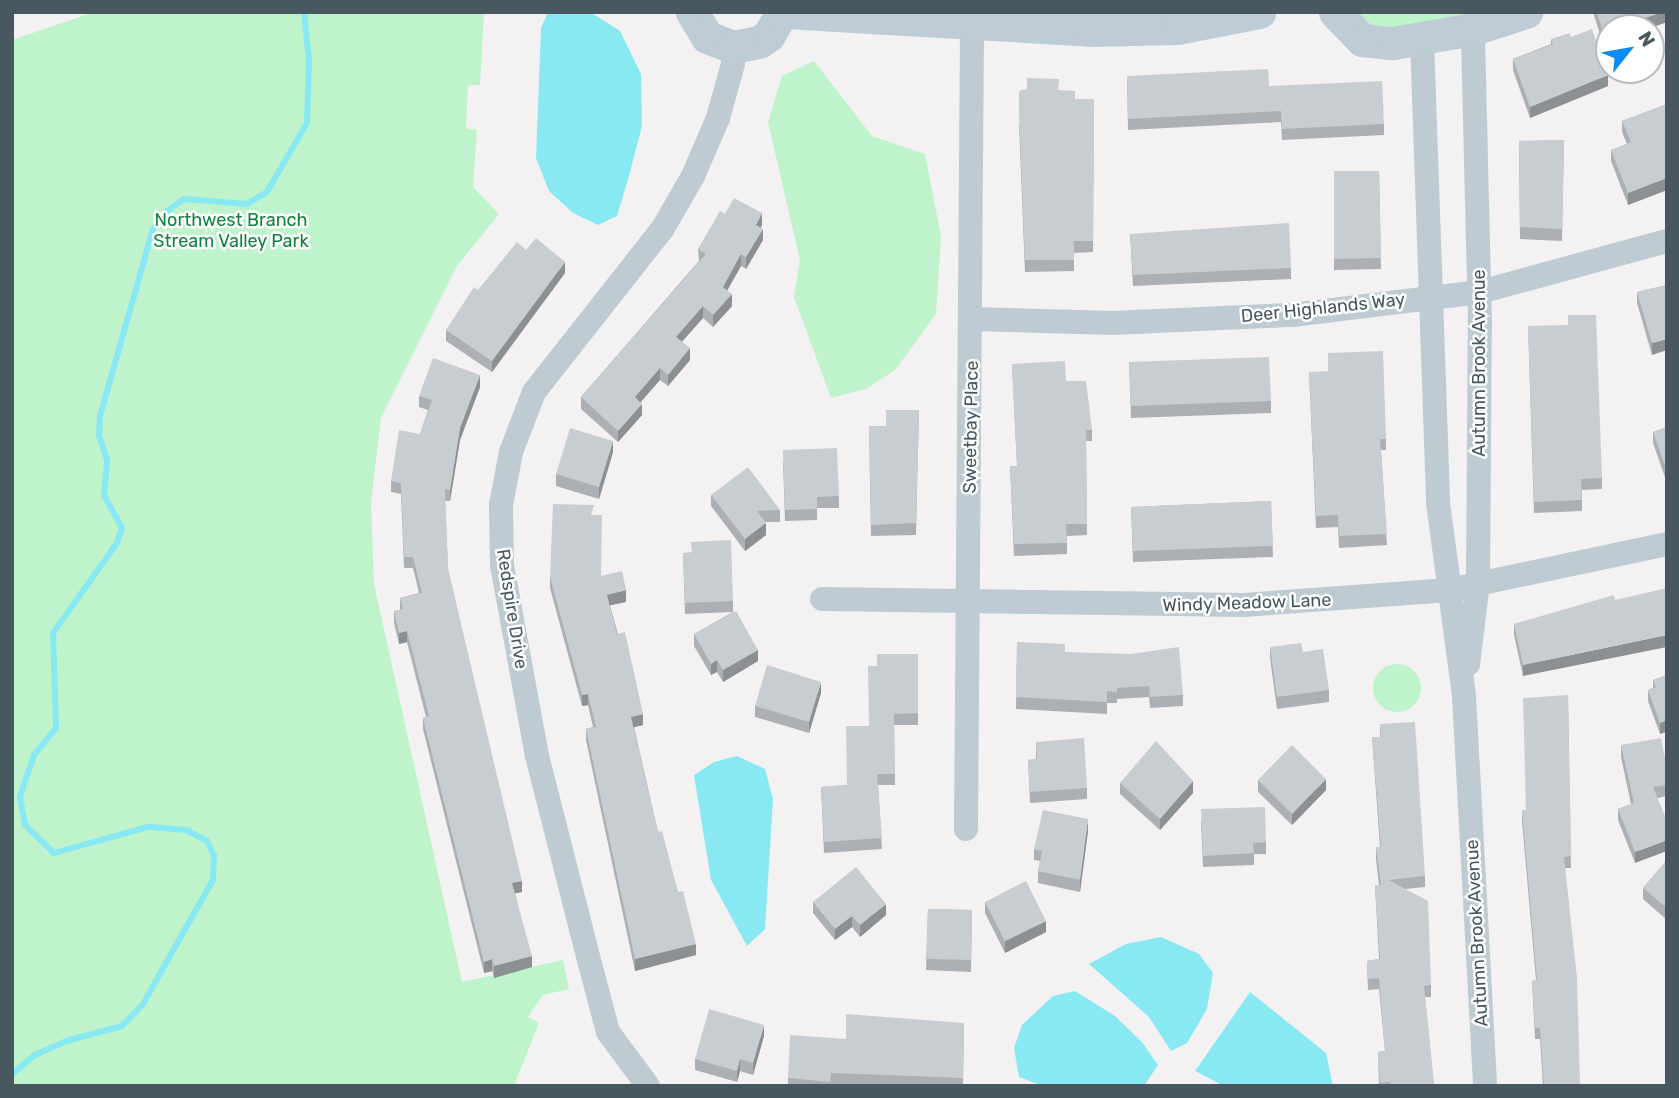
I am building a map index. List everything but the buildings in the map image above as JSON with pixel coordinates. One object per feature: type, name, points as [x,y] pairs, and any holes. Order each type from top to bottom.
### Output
[{"type":"street","points":[[692,12],[707,37],[733,47],[746,47],[769,35],[783,12],[972,25],[1177,28],[1259,12]]},
{"type":"street","points":[[1335,12],[1362,40],[1422,40],[1473,29],[1526,12]]},
{"type":"street","name":"Sweetbay Place","points":[[966,829],[973,318],[972,25]]},
{"type":"street","name":"Autumn Brook Avenue","points":[[1464,696],[1478,583],[1480,292],[1473,29]]},
{"type":"street","name":"Autumn Brook Avenue","points":[[1422,40],[1428,297],[1438,503],[1464,696],[1485,1086]]},
{"type":"street","name":"Redspire Drive","points":[[648,1086],[608,1032],[537,756],[502,565],[501,505],[511,452],[534,392],[663,228],[692,176],[718,118],[733,64],[733,47]]},
{"type":"street","name":"Deer Highlands Way","points":[[973,318],[1140,322],[1292,314],[1480,292],[1667,241]]},
{"type":"street","name":"Windy Meadow Lane","points":[[822,599],[1206,607],[1449,590],[1667,544]]},
{"type":"green space","name":"Northwest Branch Stream Valley Park","points":[[94,12],[484,12],[480,85],[468,85],[466,128],[477,130],[473,187],[499,214],[457,266],[381,418],[371,503],[374,584],[462,982],[563,960],[569,989],[543,995],[528,1017],[539,1023],[514,1086],[12,1086],[12,40]]},
{"type":"green space","points":[[1347,12],[1493,12],[1372,34]]},
{"type":"green space","points":[[814,61],[872,136],[925,154],[941,237],[936,314],[895,370],[866,389],[831,398],[794,297],[800,260],[768,122],[782,76]]},
{"type":"green space","points":[[1397,664],[1414,671],[1421,688],[1414,705],[1397,712],[1380,705],[1373,688],[1380,671]]},
{"type":"water","points":[[548,12],[590,12],[620,31],[641,74],[642,126],[629,176],[617,216],[598,225],[573,213],[549,191],[536,158],[541,28]]},
{"type":"water","points":[[737,756],[765,769],[773,799],[765,929],[747,946],[711,880],[694,775],[714,762]]},
{"type":"water","points":[[1161,937],[1199,954],[1213,973],[1207,1009],[1187,1043],[1171,1051],[1149,1017],[1089,964],[1126,944]]},
{"type":"water","points":[[1075,991],[1115,1016],[1142,1042],[1158,1065],[1144,1086],[1043,1086],[1019,1077],[1014,1048],[1022,1025],[1053,996]]},
{"type":"water","points":[[1250,992],[1326,1053],[1333,1086],[1224,1086],[1195,1071]]},
{"type":"waterway","points":[[12,1074],[35,1055],[66,1041],[122,1026],[143,1004],[213,880],[214,855],[207,841],[186,830],[148,827],[54,853],[25,825],[20,796],[34,755],[56,728],[53,633],[117,543],[122,528],[104,496],[107,460],[99,436],[100,416],[153,229],[167,211],[184,199],[247,204],[267,192],[307,123],[309,60],[304,12]]}]
